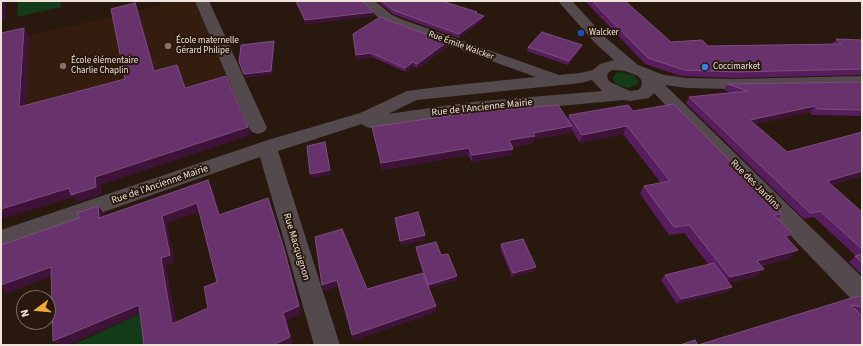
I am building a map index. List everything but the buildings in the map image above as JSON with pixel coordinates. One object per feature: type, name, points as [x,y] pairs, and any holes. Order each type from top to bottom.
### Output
[{"type":"street","name":"Rue Macquignon","points":[[202,1],[262,138],[327,345]]},
{"type":"street","name":"Rue Émile Walcker","points":[[367,1],[387,18],[396,22],[561,80]]},
{"type":"street","name":"Rue des Jardins","points":[[565,1],[600,40],[664,93],[862,293]]},
{"type":"street","points":[[600,40],[604,50],[600,81],[606,88],[622,95]]},
{"type":"street","name":"Rue de l'Ancienne Mairie","points":[[318,132],[366,117],[407,97],[425,93],[581,78],[614,66],[641,73]]},
{"type":"street","points":[[641,73],[674,82],[732,84],[862,81]]},
{"type":"street","points":[[640,94],[650,88],[651,84],[641,73]]},
{"type":"street","points":[[640,94],[703,90],[732,84]]},
{"type":"street","points":[[425,93],[418,97],[417,104],[424,111],[432,113]]},
{"type":"street","name":"Rue de l'Ancienne Mairie","points":[[1,239],[262,138],[318,132],[432,113],[640,94]]},
{"type":"shaded area","points":[[166,1],[196,1],[226,75],[1,139],[1,42],[158,6]]},
{"type":"green space","points":[[18,1],[60,1],[61,7],[17,17]]},
{"type":"green space","points":[[620,72],[633,75],[638,80],[638,84],[628,88],[617,85],[613,80],[613,77]]},
{"type":"green space","points":[[144,312],[149,345],[72,345]]},
{"type":"place","name":"Walcker","points":[[581,33]]},
{"type":"place","name":"École maternelle Gérard Philipe","points":[[168,46]]},
{"type":"place","name":"École élémentaire Charlie Chaplin","points":[[63,66]]},
{"type":"place","name":"Coccimarket","points":[[705,67]]}]
